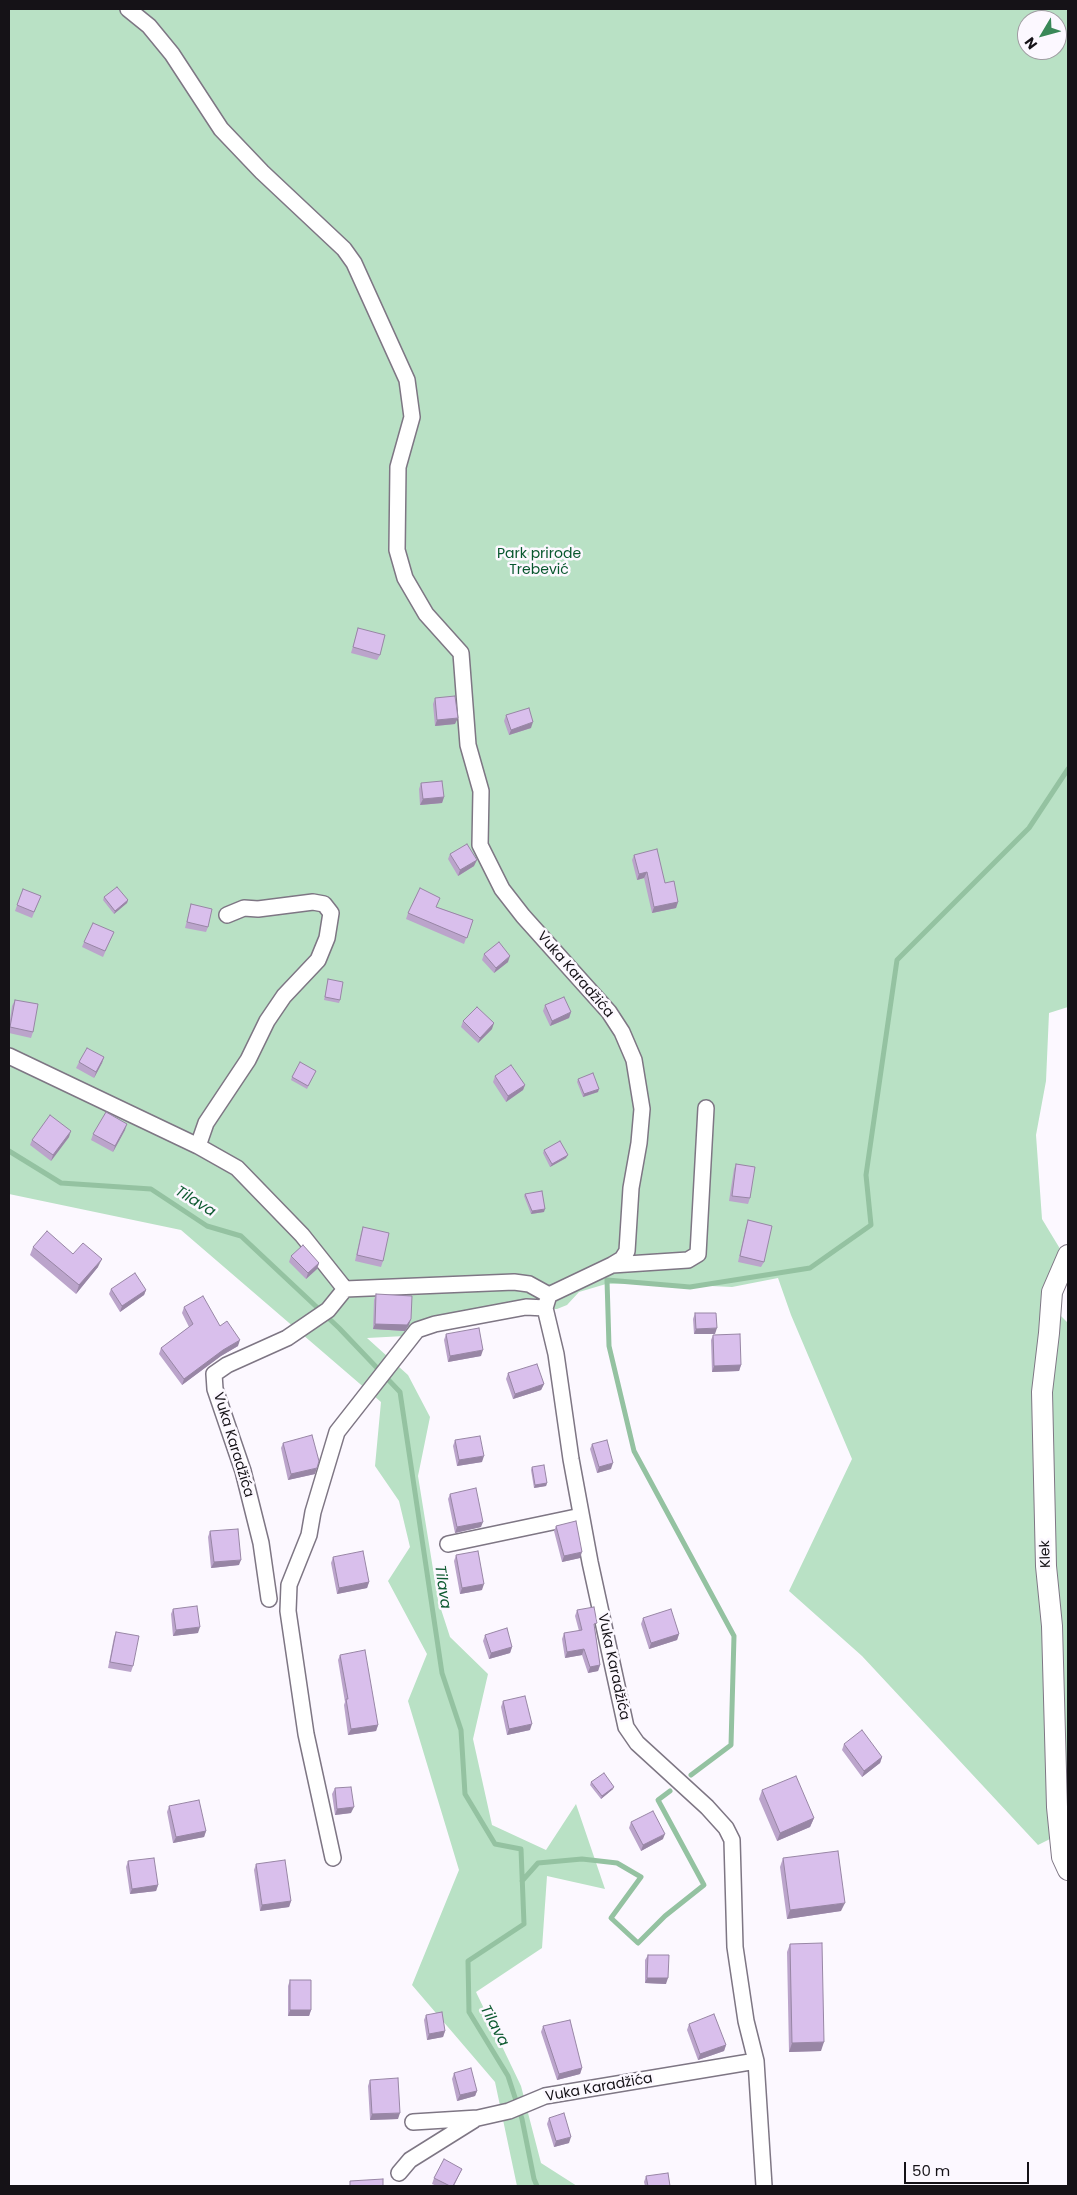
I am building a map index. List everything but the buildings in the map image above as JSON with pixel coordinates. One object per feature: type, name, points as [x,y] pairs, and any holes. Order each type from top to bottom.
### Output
[{"type":"street","name":"Vuka Karadžića","points":[[128,9],[149,26],[172,54],[221,128],[262,172],[344,249],[354,263],[407,380],[412,417],[398,467],[396,506],[397,550],[405,578],[426,614],[461,653],[468,745],[481,791],[480,845],[502,889],[523,916],[609,1012],[622,1032],[634,1060],[642,1109],[632,1188],[627,1251],[622,1259],[547,1301],[581,1516],[626,1727],[637,1743],[707,1807],[726,1828],[732,1840],[735,1947],[746,2021],[756,2061],[764,2186]]},
{"type":"street","points":[[198,1146],[206,1123],[248,1060],[267,1021],[284,996],[318,960],[327,938],[331,913],[324,904],[312,902],[244,908],[227,914]]},
{"type":"street","points":[[9,1056],[198,1146],[237,1168],[302,1235],[345,1289],[514,1282],[529,1284],[547,1301]]},
{"type":"street","points":[[612,1265],[688,1260],[698,1254],[706,1108]]},
{"type":"street","name":"Klek","points":[[1066,1856],[1057,1808],[1052,1626],[1046,1566],[1042,1392],[1050,1333],[1052,1292],[1068,1254]]},
{"type":"street","name":"Vuka Karadžića","points":[[269,1599],[261,1543],[243,1471],[215,1389],[214,1374],[227,1365],[287,1338],[328,1310],[345,1289]]},
{"type":"street","points":[[333,1858],[306,1734],[288,1618],[289,1585],[309,1535],[313,1512],[337,1432],[417,1330],[435,1324],[526,1307],[547,1301]]},
{"type":"street","points":[[448,1544],[581,1516]]},
{"type":"street","name":"Vuka Karadžića","points":[[413,2122],[478,2118],[509,2111],[545,2096],[756,2061]]},
{"type":"street","points":[[399,2173],[410,2160],[478,2118]]},
{"type":"green space","name":"Park prirode Trebević","points":[[9,9],[1068,9],[1068,1007],[1049,1013],[1046,1081],[1036,1135],[1042,1219],[1068,1262],[1059,1314],[1068,1323],[1068,1830],[1038,1845],[862,1656],[789,1591],[852,1459],[791,1315],[778,1278],[732,1287],[648,1283],[606,1284],[579,1292],[567,1305],[557,1309],[542,1309],[424,1335],[367,1338],[408,1375],[430,1417],[418,1476],[438,1600],[450,1637],[488,1674],[473,1739],[492,1825],[546,1850],[576,1804],[605,1889],[547,1876],[542,1948],[476,1992],[521,2086],[541,2163],[577,2186],[517,2186],[495,2082],[412,1985],[459,1870],[408,1701],[427,1654],[388,1581],[410,1547],[399,1501],[375,1466],[381,1402],[181,1230],[9,1194]]},
{"type":"waterway","points":[[691,1775],[731,1745],[734,1636],[634,1451],[609,1346],[607,1280],[690,1287],[810,1268],[871,1225],[866,1175],[897,960],[1029,828],[1068,769]]},
{"type":"waterway","name":"Tilava","points":[[9,1151],[61,1183],[151,1189],[207,1226],[241,1236],[339,1328],[400,1392],[442,1673],[461,1730],[465,1794],[495,1844],[521,1849],[524,1924],[468,1961],[469,2012],[508,2076],[522,2119],[537,2186]]},
{"type":"waterway","points":[[522,1881],[538,1863],[582,1859],[617,1863],[641,1877],[611,1918],[638,1943],[665,1916],[704,1885],[658,1800],[670,1791]]}]
